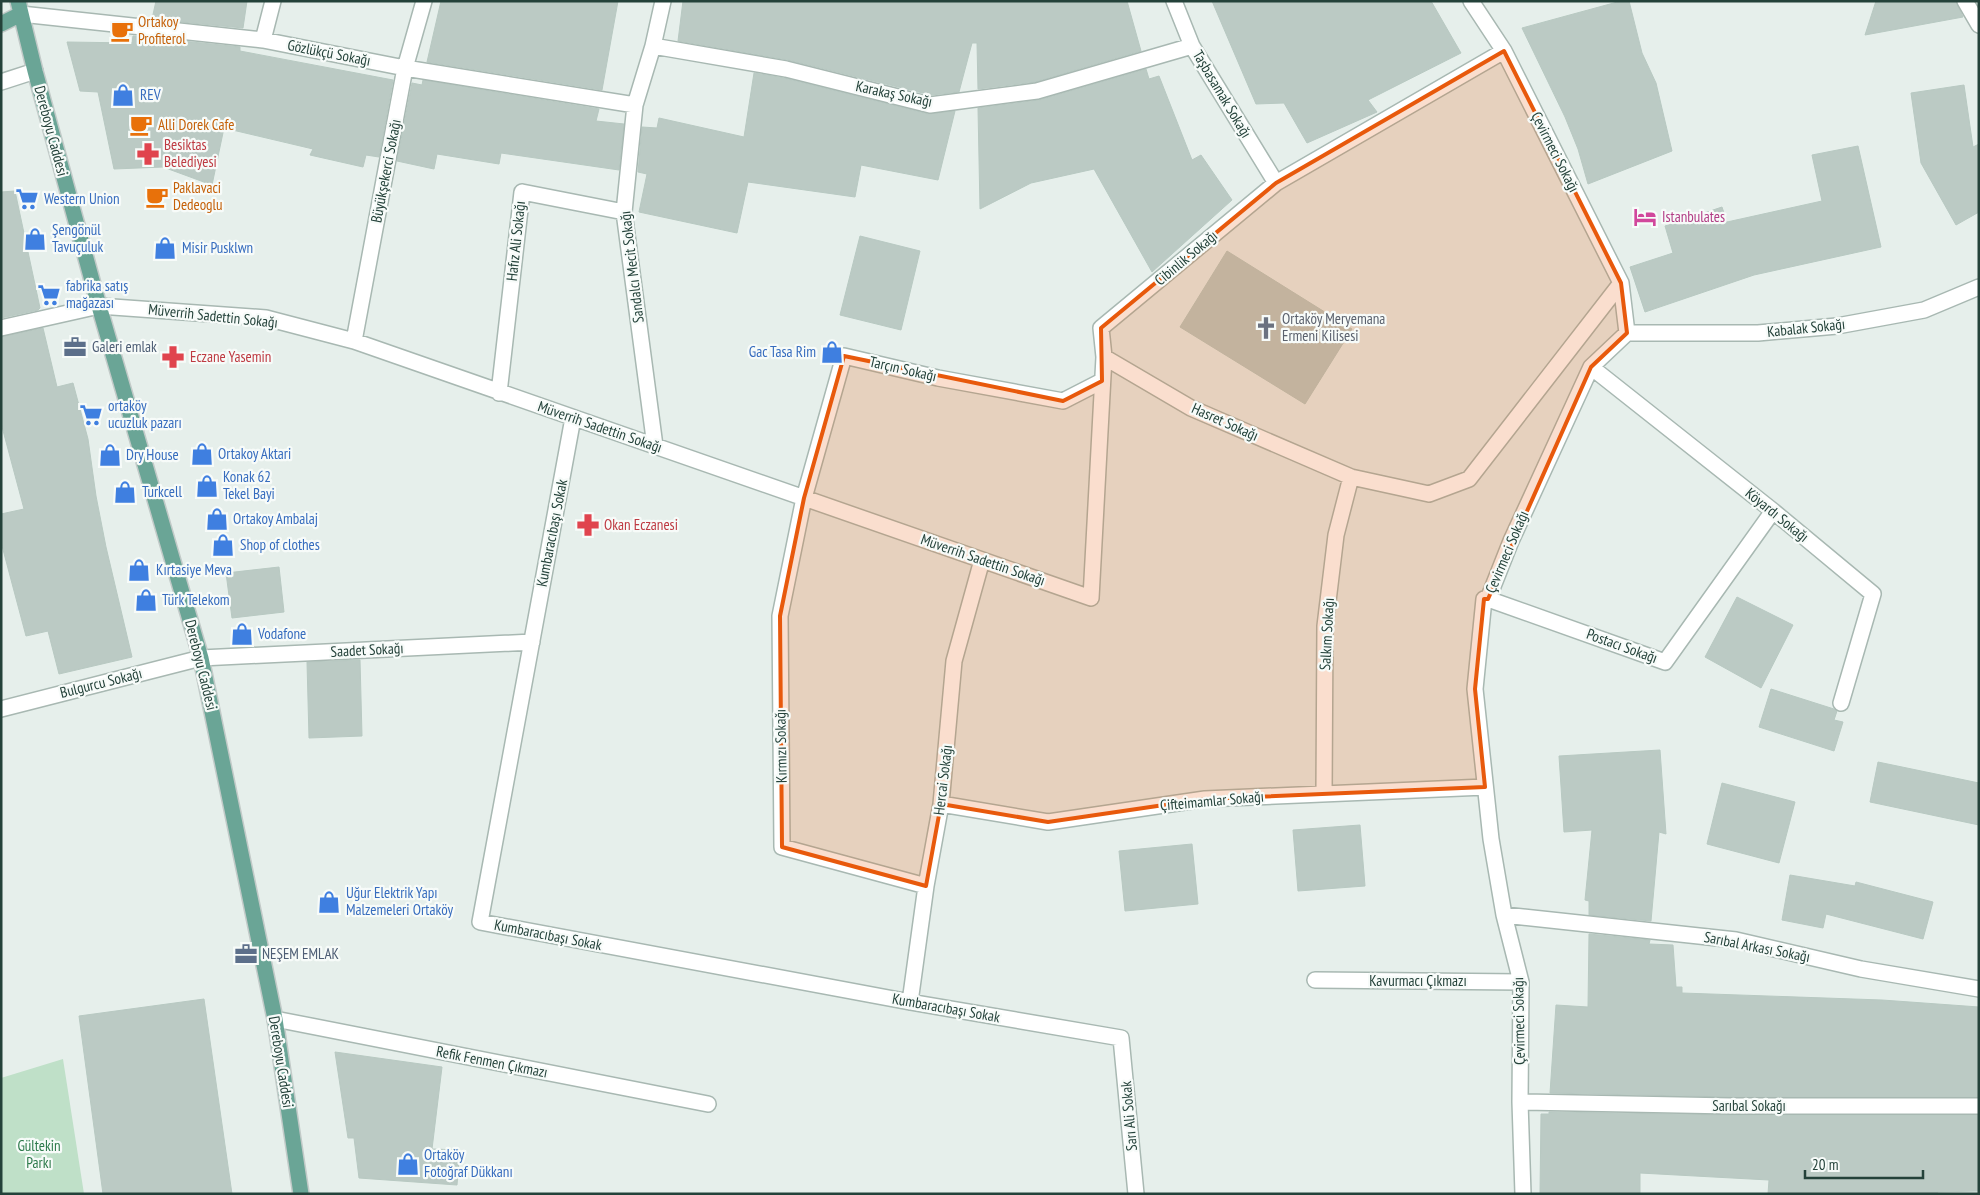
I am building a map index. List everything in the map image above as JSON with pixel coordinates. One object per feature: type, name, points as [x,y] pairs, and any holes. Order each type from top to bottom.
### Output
[{"type":"main road","points":[[1,24],[20,8]]},
{"type":"main road","name":"Dereboyu Caddesi","points":[[20,8],[35,71],[99,306],[201,658],[275,1019],[302,1194]]},
{"type":"street","points":[[263,40],[273,1]]},
{"type":"street","name":"Büyükşekerci Sokağı","points":[[354,342],[406,68],[424,1]]},
{"type":"street","name":"Sandalcı Mecit Sokağı","points":[[655,446],[624,212],[635,105],[653,46],[663,1]]},
{"type":"street","name":"Taşbasamak Sokağı","points":[[1174,1],[1192,46],[1276,183]]},
{"type":"street","name":"Çevirmeci Sokağı","points":[[1472,1],[1504,51],[1621,283],[1627,332],[1591,367],[1511,541],[1488,599],[1484,599],[1475,689],[1491,839],[1504,914],[1521,982],[1520,1102],[1523,1194]]},
{"type":"street","points":[[1964,1],[1979,25]]},
{"type":"street","name":"Gözlükçü Sokağı","points":[[20,8],[263,40],[406,68],[635,105]]},
{"type":"street","name":"Karakaş Sokağı","points":[[653,46],[786,69],[930,105],[1037,91],[1192,46]]},
{"type":"street","name":"Cibinlik Sokağı","points":[[1091,598],[1104,357],[1101,328],[1276,183],[1504,51]]},
{"type":"street","points":[[1,82],[35,71]]},
{"type":"street","name":"Hafız Ali Sokağı","points":[[499,393],[522,192],[624,212]]},
{"type":"street","name":"Hasret Sokağı","points":[[1104,357],[1191,408],[1352,477],[1429,494],[1469,479],[1621,283]]},
{"type":"street","name":"Kabalak Sokağı","points":[[1627,332],[1758,333],[1837,326],[1924,310],[1979,286]]},
{"type":"street","name":"Müverrih Sadettin Sokağı","points":[[1,328],[99,306],[266,318],[354,342],[1091,598]]},
{"type":"street","name":"Tarçın Sokağı","points":[[804,498],[844,356],[992,389],[1063,401],[1102,381]]},
{"type":"street","name":"Köyardı Sokağı","points":[[1591,367],[1773,511],[1873,594],[1841,703]]},
{"type":"street","name":"Kumbaracıbaşı Sokak","points":[[574,418],[480,922],[910,1002],[1121,1038]]},
{"type":"street","name":"Salkım Sokağı","points":[[1324,793],[1325,626],[1336,535],[1352,477]]},
{"type":"street","name":"Kırmızı Sokağı","points":[[804,498],[780,616],[782,847],[926,886]]},
{"type":"street","name":"Postacı Sokağı","points":[[1488,599],[1666,662],[1773,511]]},
{"type":"street","name":"Hercai Sokağı","points":[[910,1002],[926,886],[941,804],[954,661],[982,560]]},
{"type":"street","name":"Saadet Sokağı","points":[[201,658],[532,642]]},
{"type":"street","name":"Bulgurcu Sokağı","points":[[1,709],[201,658]]},
{"type":"street","name":"Çifteimamlar Sokağı","points":[[941,804],[1048,822],[1205,799],[1485,787]]},
{"type":"street","name":"Sarıbal Arkası Sokağı","points":[[1504,914],[1736,940],[1861,969],[1979,989]]},
{"type":"street","name":"Kavurmacı Çıkmazı","points":[[1315,980],[1521,982]]},
{"type":"street","name":"Refik Fenmen Çıkmazı","points":[[275,1019],[708,1104]]},
{"type":"street","name":"Sarı Ali Sokak","points":[[1121,1038],[1136,1194]]},
{"type":"street","name":"Sarıbal Sokağı","points":[[1520,1102],[1731,1106],[1979,1106]]},
{"type":"highlighted area","points":[[1504,51],[1621,283],[1627,333],[1591,367],[1488,599],[1484,599],[1475,689],[1485,787],[1205,799],[1048,822],[941,804],[926,886],[782,847],[780,616],[804,498],[844,356],[1063,401],[1102,381],[1101,328],[1276,183]]},
{"type":"green space","name":"Gültekin Parkı","points":[[63,1059],[84,1194],[1,1194],[1,1078]]},
{"type":"building","points":[[156,1],[247,1],[243,28],[152,19]]},
{"type":"building","points":[[441,1],[618,1],[602,90],[427,62]]},
{"type":"building","points":[[683,1],[1127,1],[1141,51],[1035,82],[978,89],[977,43],[972,43],[959,92],[931,95],[788,60],[678,41]]},
{"type":"building","points":[[1212,1],[1431,1],[1461,53],[1368,100],[1377,112],[1307,143],[1284,103],[1256,104]]},
{"type":"building","points":[[1621,1],[1629,1],[1642,53],[1656,83],[1672,151],[1588,184],[1578,149],[1565,117],[1522,28]]},
{"type":"building","points":[[1876,1],[1956,1],[1963,17],[1865,35]]},
{"type":"building","points":[[133,36],[240,47],[240,51],[393,80],[379,157],[366,155],[363,167],[310,155],[313,149],[224,128],[212,185],[163,167],[114,169],[98,92],[80,91],[67,42],[132,43]]},
{"type":"building","points":[[1146,69],[1149,79],[1159,76],[1192,160],[1201,155],[1232,200],[1152,272],[1094,169],[1031,183],[980,209],[978,108],[1039,100]]},
{"type":"building","points":[[754,73],[784,78],[928,114],[955,111],[938,180],[861,165],[855,197],[748,182],[737,233],[639,212],[647,174],[638,172],[642,127],[657,128],[659,118],[744,137]]},
{"type":"building","points":[[423,80],[599,109],[596,121],[624,124],[619,170],[501,153],[499,164],[437,154],[434,169],[397,161],[412,83],[422,85]]},
{"type":"building","points":[[1964,85],[1973,147],[1979,144],[1979,212],[1956,225],[1921,163],[1911,93]]},
{"type":"building","points":[[1858,146],[1881,247],[1754,275],[1645,312],[1630,267],[1673,253],[1665,226],[1722,207],[1727,222],[1822,201],[1812,155]]},
{"type":"building","points":[[15,191],[40,308],[1,318],[1,192]]},
{"type":"building","points":[[860,236],[920,251],[901,330],[840,315]]},
{"type":"building","name":"Ortaköy Meryemana Ermeni Kilisesi","points":[[1227,251],[1352,329],[1305,404],[1180,327]]},
{"type":"building","points":[[43,328],[57,387],[73,383],[88,439],[106,547],[132,657],[59,674],[48,631],[26,636],[1,542],[1,514],[24,509],[1,423],[1,337]]},
{"type":"building","points":[[279,567],[284,612],[232,618],[226,573]]},
{"type":"building","points":[[1737,597],[1793,625],[1761,688],[1705,657]]},
{"type":"building","points":[[360,660],[362,736],[309,738],[307,662]]},
{"type":"building","points":[[1771,689],[1837,711],[1834,720],[1843,722],[1834,751],[1759,727]]},
{"type":"building","points":[[1660,750],[1666,834],[1659,832],[1651,921],[1589,915],[1589,901],[1585,900],[1592,830],[1564,832],[1559,756]]},
{"type":"building","points":[[1878,762],[1979,783],[1979,825],[1870,802]]},
{"type":"building","points":[[1722,783],[1795,802],[1779,863],[1707,844]]},
{"type":"building","points":[[1360,825],[1365,886],[1298,891],[1293,830]]},
{"type":"building","points":[[1192,844],[1198,904],[1125,911],[1119,851]]},
{"type":"building","points":[[1790,875],[1855,886],[1856,882],[1933,902],[1923,939],[1826,914],[1823,928],[1782,920]]},
{"type":"building","points":[[1589,934],[1650,940],[1649,944],[1673,945],[1676,987],[1682,987],[1682,993],[1882,1000],[1979,1007],[1979,1097],[1731,1097],[1550,1093],[1556,1005],[1588,1007]]},
{"type":"building","points":[[204,999],[232,1194],[103,1194],[79,1016]]},
{"type":"building","points":[[335,1052],[442,1067],[432,1149],[460,1150],[457,1185],[359,1178],[354,1138],[348,1138]]},
{"type":"building","points":[[1549,1112],[1731,1115],[1979,1115],[1979,1191],[1937,1192],[1938,1194],[1768,1194],[1769,1180],[1640,1173],[1640,1194],[1540,1194],[1541,1114],[1549,1114]]},
{"type":"place","name":"Ortakoy Profiterol","points":[[122,31]]},
{"type":"place","name":"REV","points":[[123,95]]},
{"type":"place","name":"Alli Dorek Cafe","points":[[141,125]]},
{"type":"place","name":"Besiktas Belediyesi","points":[[148,154]]},
{"type":"place","name":"Paklavaci Dedeoglu","points":[[157,197]]},
{"type":"place","name":"Western Union","points":[[27,199]]},
{"type":"place","name":"Istanbulates","points":[[1645,217]]},
{"type":"place","name":"Şengönül Tavuçuluk","points":[[35,239]]},
{"type":"place","name":"Misir Pusklwn","points":[[165,248]]},
{"type":"place","name":"fabrika satış mağazası","points":[[49,295]]},
{"type":"place","name":"Ortaköy Meryemana Ermeni Kilisesi","points":[[1266,328]]},
{"type":"place","name":"Galeri emlak","points":[[75,347]]},
{"type":"place","name":"Gac Tasa Rim","points":[[832,352]]},
{"type":"place","name":"Eczane Yasemin","points":[[173,357]]},
{"type":"place","name":"ortaköy ucuzluk pazarı","points":[[91,415]]},
{"type":"place","name":"Ortakoy Aktari","points":[[202,454]]},
{"type":"place","name":"Dry House","points":[[110,455]]},
{"type":"place","name":"Konak 62 Tekel Bayi","points":[[207,486]]},
{"type":"place","name":"Turkcell","points":[[125,492]]},
{"type":"place","name":"Ortakoy Ambalaj","points":[[217,519]]},
{"type":"place","name":"Okan Eczanesi","points":[[588,525]]},
{"type":"place","name":"Shop of clothes","points":[[223,545]]},
{"type":"place","name":"Kırtasiye Meva","points":[[139,570]]},
{"type":"place","name":"Türk Telekom","points":[[146,600]]},
{"type":"place","name":"Vodafone","points":[[242,634]]},
{"type":"place","name":"Uğur Elektrik Yapı Malzemeleri Ortaköy","points":[[329,902]]},
{"type":"place","name":"NEŞEM EMLAK","points":[[246,954]]},
{"type":"place","name":"Ortaköy Fotoğraf Dükkanı","points":[[408,1164]]}]
